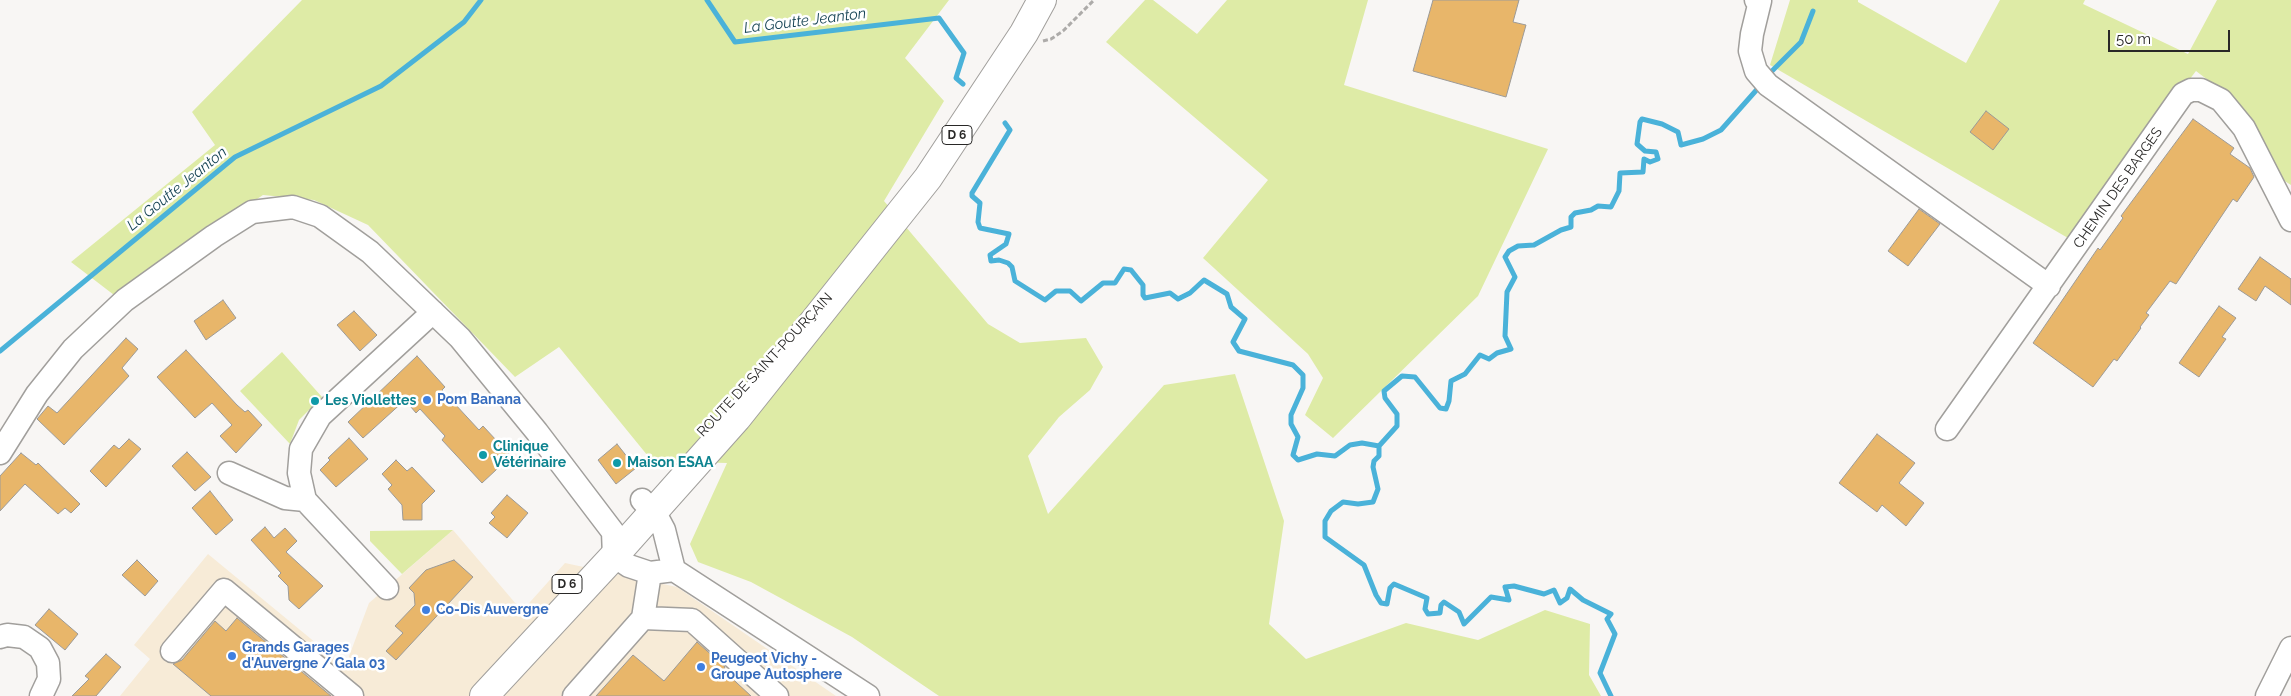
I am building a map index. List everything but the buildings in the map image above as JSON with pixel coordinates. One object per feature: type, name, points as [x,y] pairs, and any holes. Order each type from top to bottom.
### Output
[{"type":"main road","name":"ROUTE DE SAINT-POURÇAIN","points":[[484,696],[498,684],[647,506],[737,418],[928,178],[1024,33],[1042,0]]},
{"type":"main road","name":"ROUTE DE SAINT-POURÇAIN","points":[[476,696],[555,598],[614,544]]},
{"type":"street","points":[[1756,0],[1760,1],[1750,51],[1762,78],[2049,286]]},
{"type":"street","name":"CHEMIN DES BARGES","points":[[1947,429],[2183,94],[2191,90],[2201,90],[2221,100],[2244,128],[2291,220]]},
{"type":"street","points":[[0,453],[37,394],[80,343],[125,300],[214,236],[252,212],[293,207],[320,216],[370,252],[460,338],[484,364],[629,566],[650,573],[674,570],[868,696]]},
{"type":"street","points":[[387,588],[305,500],[299,472],[301,449],[320,416],[433,312]]},
{"type":"street","points":[[229,473],[285,498],[305,500]]},
{"type":"street","points":[[647,506],[664,530],[674,570]]},
{"type":"street","points":[[574,696],[643,618],[650,573]]},
{"type":"street","points":[[172,651],[224,590],[352,696]]},
{"type":"street","points":[[643,618],[692,620],[777,696]]},
{"type":"street","points":[[0,637],[7,635],[24,637],[40,648],[48,664],[49,679],[41,696]]},
{"type":"street","points":[[2267,696],[2291,648]]},
{"type":"path","points":[[1035,42],[1051,39],[1063,31],[1094,0]]},
{"type":"shaded area","points":[[453,530],[522,611],[565,563],[677,587],[836,696],[120,696],[150,659],[134,645],[208,554],[345,667],[369,603]]},
{"type":"green space","points":[[302,0],[949,0],[905,58],[944,101],[884,201],[988,324],[1020,343],[1086,338],[1103,367],[1090,390],[1059,417],[1028,456],[1048,514],[1164,385],[1235,374],[1284,521],[1269,624],[1306,659],[1406,623],[1478,640],[1545,610],[1590,624],[1589,675],[1601,696],[939,696],[852,637],[751,582],[698,562],[690,544],[727,463],[652,461],[559,347],[515,377],[368,225],[314,200],[263,195],[114,295],[71,262],[215,145],[192,112]]},
{"type":"green space","points":[[1145,0],[1153,0],[1197,34],[1227,0],[1368,0],[1344,85],[1548,149],[1478,296],[1333,438],[1305,415],[1323,378],[1308,354],[1203,258],[1268,180],[1106,42]]},
{"type":"green space","points":[[1790,0],[1858,0],[1858,2],[1966,63],[2000,0],[2085,0],[2083,4],[2188,54],[2217,0],[2291,0],[2291,185],[2283,180],[2234,100],[2196,71],[2068,238],[1770,65]]},
{"type":"green space","points":[[282,352],[322,397],[299,420],[290,444],[240,391]]},
{"type":"green space","points":[[453,530],[402,574],[370,541],[370,531]]},
{"type":"waterway","name":"La Goutte Jeanton","points":[[0,351],[235,157],[381,86],[464,22],[481,0]]},
{"type":"waterway","name":"La Goutte Jeanton","points":[[707,0],[735,42],[939,18],[964,53],[956,78],[963,84]]},
{"type":"waterway","points":[[1768,75],[1801,42],[1813,11]]},
{"type":"waterway","points":[[1379,446],[1397,426],[1397,414],[1385,398],[1384,391],[1402,376],[1415,377],[1440,408],[1446,409],[1449,401],[1451,381],[1465,374],[1480,355],[1489,359],[1497,353],[1511,349],[1505,336],[1507,292],[1515,277],[1505,257],[1509,251],[1518,246],[1534,245],[1561,230],[1571,227],[1571,217],[1575,213],[1591,210],[1598,206],[1611,207],[1619,191],[1620,173],[1643,172],[1644,159],[1650,162],[1658,159],[1656,152],[1645,151],[1637,144],[1642,119],[1662,124],[1678,132],[1681,145],[1703,139],[1721,130],[1760,86]]},
{"type":"waterway","name":"La Goutte Jeanton","points":[[1005,123],[1010,130],[972,193],[972,196],[980,203],[978,222],[980,228],[1009,234],[1006,244],[990,255],[991,261],[999,260],[1008,263],[1012,267],[1015,281],[1045,300],[1056,291],[1070,291],[1081,301],[1103,283],[1115,283],[1124,269],[1131,270],[1143,285],[1143,295],[1145,298],[1170,293],[1178,299],[1190,293],[1204,280],[1227,294],[1231,307],[1245,319],[1233,342],[1239,351],[1293,365],[1303,375],[1303,388],[1291,415],[1291,424],[1298,437],[1293,455],[1298,460],[1317,454],[1335,456],[1350,445],[1362,443],[1379,446]]},
{"type":"waterway","name":"La Goutte Jeanton","points":[[1379,446],[1379,456],[1374,461],[1373,467],[1378,489],[1373,502],[1358,504],[1343,502],[1331,511],[1325,521],[1325,537],[1364,565],[1381,603],[1387,604],[1390,588],[1394,584],[1427,598],[1425,609],[1428,614],[1440,613],[1441,605],[1444,602],[1459,612],[1464,624],[1491,597],[1509,600],[1505,587],[1514,586],[1544,594],[1554,590],[1560,603],[1567,598],[1570,589],[1583,600],[1611,614],[1607,619],[1615,634],[1600,673],[1611,696]]},
{"type":"place","name":"Pom Banana","points":[[427,400]]},
{"type":"place","name":"Les Viollettes","points":[[315,401]]},
{"type":"place","name":"Clinique Vétérinaire","points":[[483,455]]},
{"type":"place","name":"Maison ESAA","points":[[617,463]]},
{"type":"place","name":"Co-Dis Auvergne","points":[[426,610]]},
{"type":"place","name":"Grands Garages d'Auvergne / Gala 03","points":[[232,656]]},
{"type":"place","name":"Peugeot Vichy - Groupe Autosphere","points":[[701,667]]}]
